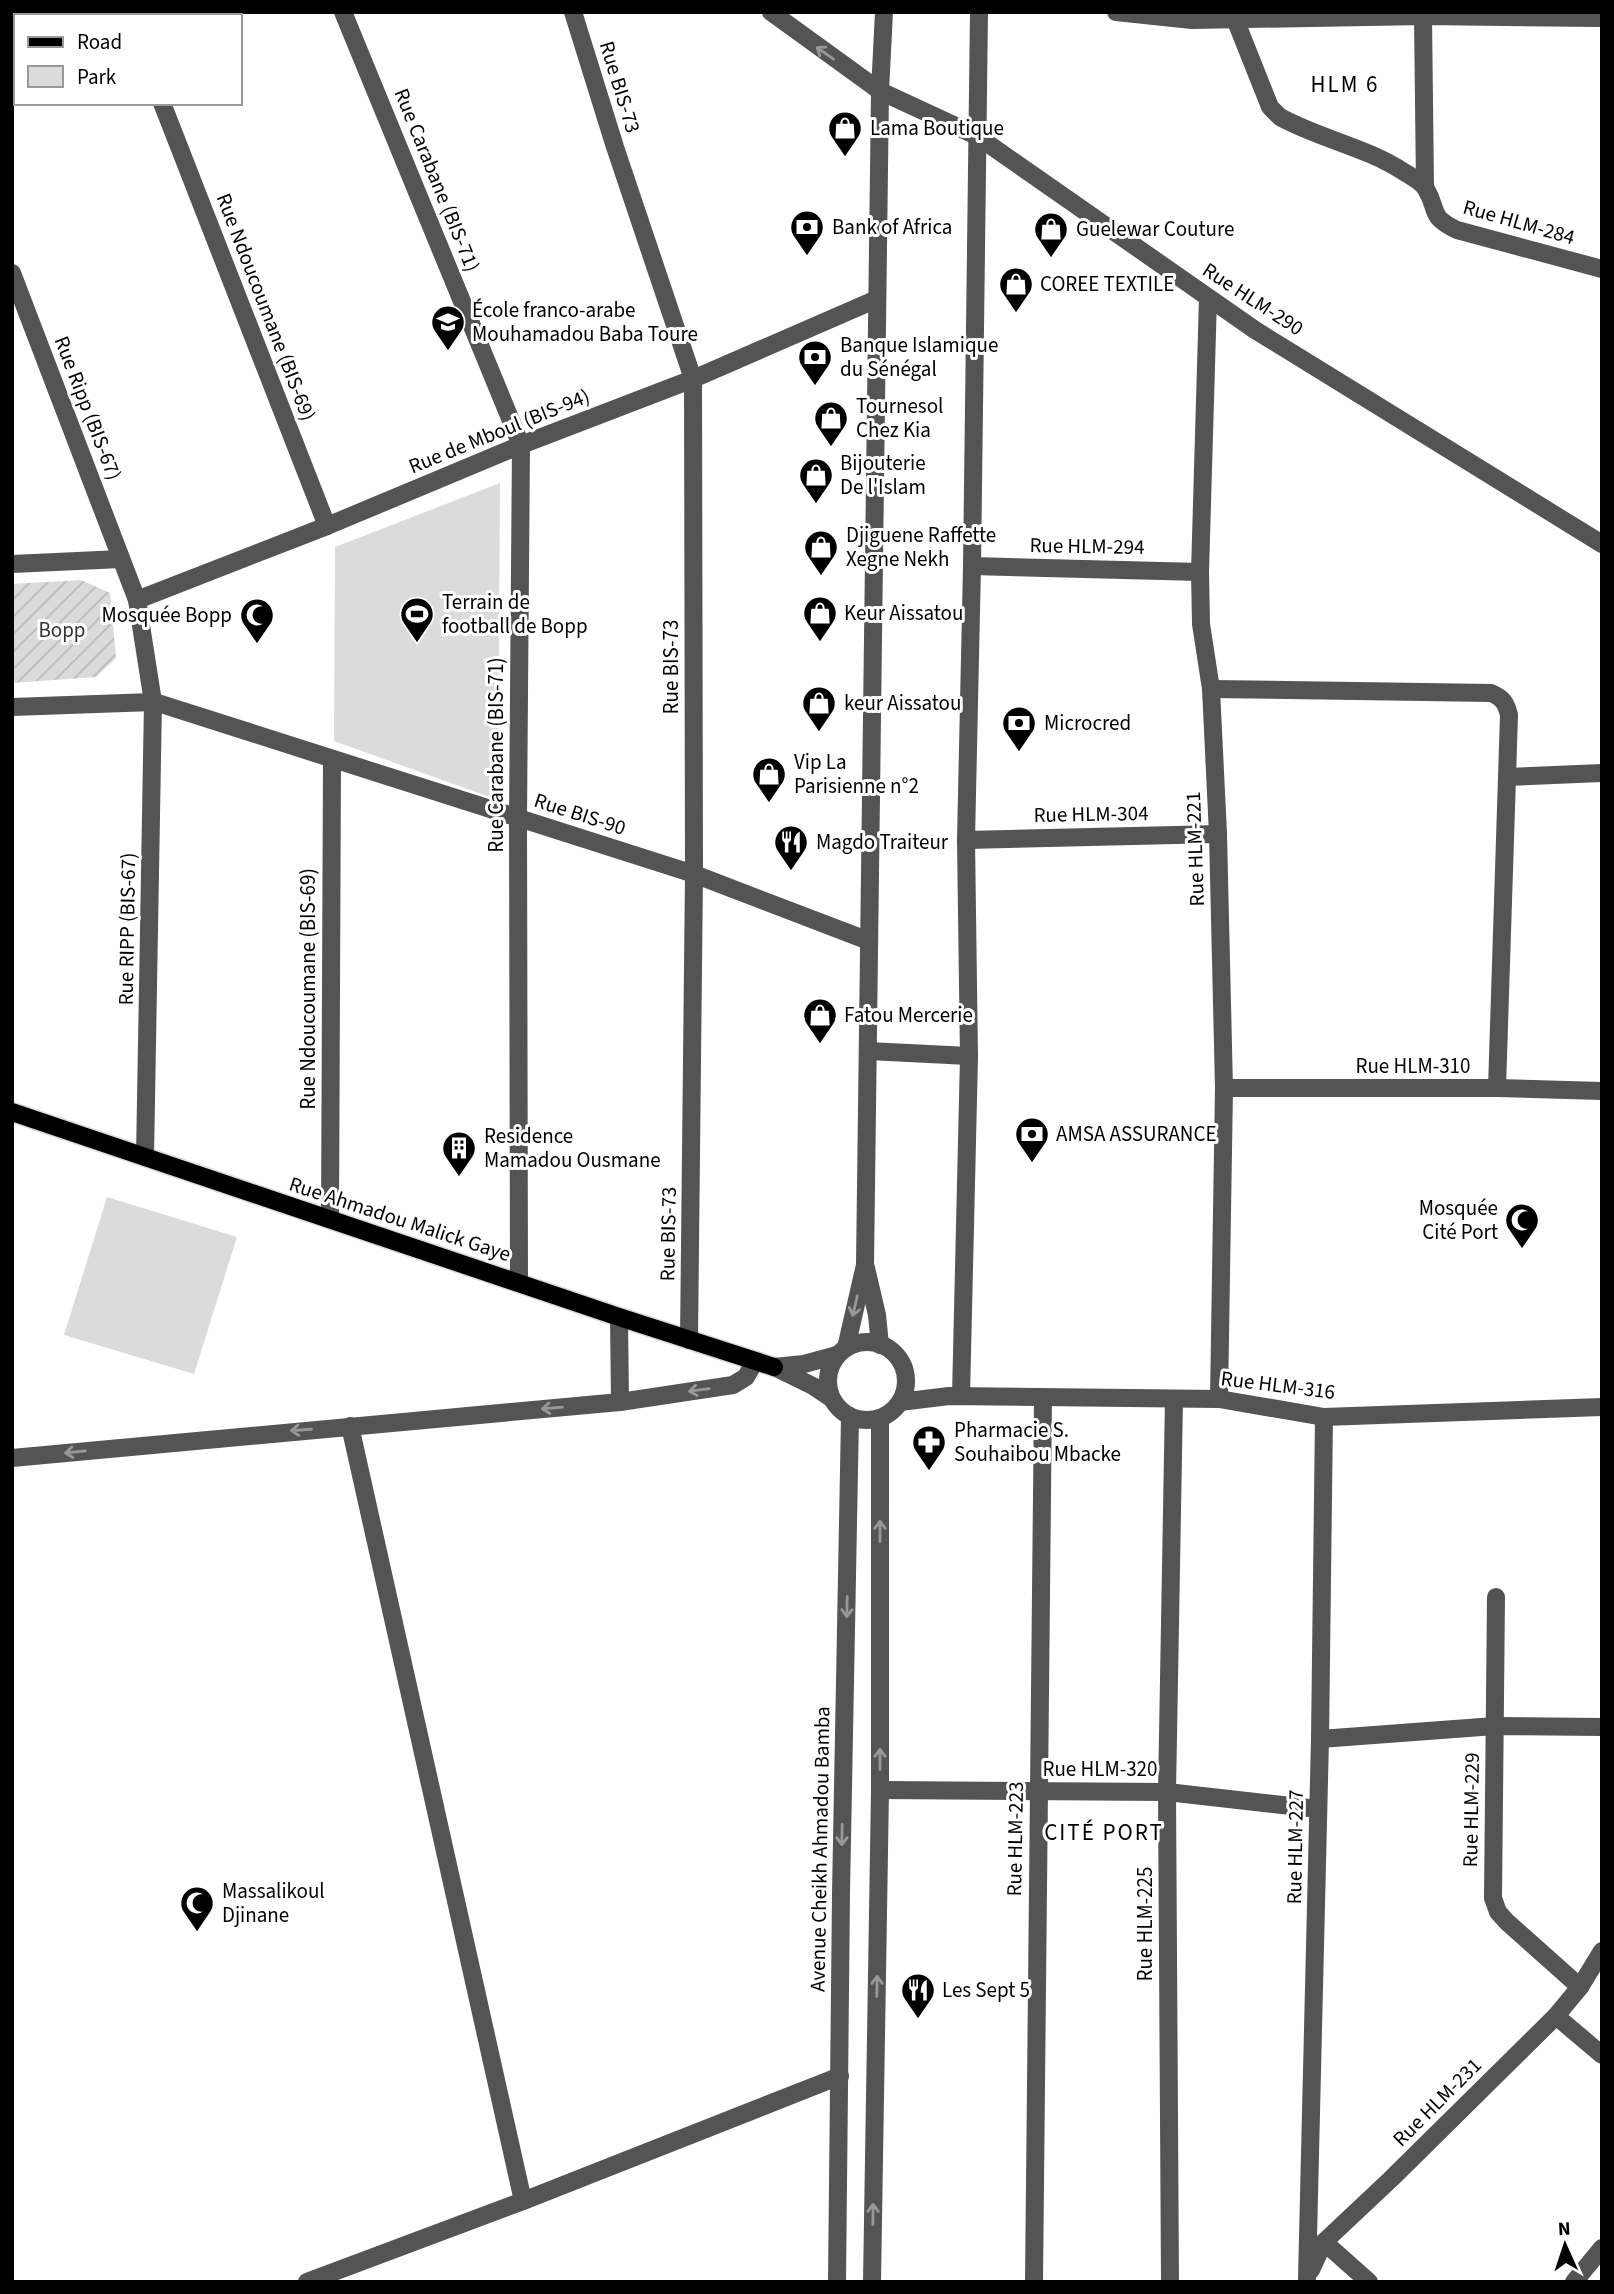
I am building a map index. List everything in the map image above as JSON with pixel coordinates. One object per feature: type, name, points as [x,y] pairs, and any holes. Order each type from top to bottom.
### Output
[{"type":"main road","name":"Rue Ahmadou Malick Gaye","points":[[12,1112],[774,1367]]},
{"type":"street","name":"Rue Carabane (BIS-71)","points":[[343,12],[521,445],[518,818],[519,1282]]},
{"type":"street","name":"Rue BIS-73","points":[[573,12],[693,379],[694,874],[689,1340]]},
{"type":"street","name":"Rue HLM-290","points":[[771,12],[880,91],[977,136],[1255,330],[1602,544]]},
{"type":"street","points":[[842,1352],[869,1342],[890,1350],[899,1359],[904,1369],[905,1392],[891,1412],[870,1420],[850,1417],[836,1406],[831,1398],[828,1376],[842,1352],[865,1265],[880,91],[884,12]]},
{"type":"street","points":[[955,1396],[969,1056],[965,839],[972,566],[979,12]]},
{"type":"street","points":[[1116,12],[1192,20],[1235,15],[1602,18]]},
{"type":"street","points":[[1235,15],[1270,107],[1280,117],[1293,125],[1368,153],[1425,187]]},
{"type":"street","points":[[1423,16],[1425,187]]},
{"type":"street","name":"Rue Ndoucoumane (BIS-69)","points":[[163,105],[327,526]]},
{"type":"street","name":"Rue HLM-284","points":[[1425,187],[1434,212],[1442,222],[1457,230],[1602,270]]},
{"type":"street","name":"Rue Ripp (BIS-67)","points":[[12,273],[137,600]]},
{"type":"street","name":"Rue HLM-221","points":[[1208,298],[1200,572],[1201,624],[1211,689],[1218,834],[1224,1088],[1219,1399]]},
{"type":"street","name":"Rue de Mboul (BIS-94)","points":[[137,600],[327,526],[521,445],[693,379],[877,299]]},
{"type":"street","points":[[12,564],[121,559]]},
{"type":"street","name":"Rue HLM-294","points":[[972,566],[1200,572]]},
{"type":"street","name":"Rue RIPP (BIS-67)","points":[[137,600],[153,702],[145,1157]]},
{"type":"street","points":[[1211,689],[1491,694],[1501,697],[1509,715],[1497,1088]]},
{"type":"street","name":"Rue BIS-90","points":[[12,707],[153,702],[694,874],[869,941]]},
{"type":"street","name":"Rue Ndoucoumane (BIS-69)","points":[[330,1219],[332,760]]},
{"type":"street","points":[[1507,777],[1602,773]]},
{"type":"street","name":"Rue HLM-304","points":[[965,839],[1218,834]]},
{"type":"street","points":[[868,1051],[969,1056]]},
{"type":"street","name":"Rue HLM-310","points":[[1224,1088],[1497,1088],[1602,1091]]},
{"type":"street","points":[[865,1265],[877,1315],[880,1345]]},
{"type":"street","points":[[619,1317],[620,1402]]},
{"type":"street","name":"Rue Ahmadou Malick Gaye","points":[[774,1367],[804,1364],[842,1352]]},
{"type":"street","points":[[12,1458],[620,1402],[733,1385],[746,1377],[755,1361]]},
{"type":"street","name":"Rue Ahmadou Malick Gaye","points":[[774,1367],[813,1385],[831,1398]]},
{"type":"street","name":"Rue HLM-316","points":[[906,1381],[955,1396]]},
{"type":"street","name":"Rue HLM-316","points":[[900,1402],[955,1396],[1219,1399],[1324,1417],[1602,1407]]},
{"type":"street","name":"Rue HLM-223","points":[[1034,2282],[1043,1397]]},
{"type":"street","name":"Rue HLM-225","points":[[1170,2282],[1167,1792],[1174,1399]]},
{"type":"street","name":"Avenue Cheikh Ahmadou Bamba","points":[[837,2282],[850,1417]]},
{"type":"street","name":"Rue HLM-227","points":[[1306,2280],[1320,1739],[1324,1417]]},
{"type":"street","points":[[872,2282],[880,1790],[880,1418]]},
{"type":"street","points":[[349,1426],[523,2201]]},
{"type":"street","name":"Rue HLM-229","points":[[1496,1597],[1493,1898],[1498,1912],[1507,1922],[1580,1987]]},
{"type":"street","points":[[1320,1739],[1495,1726],[1602,1727]]},
{"type":"street","name":"Rue HLM-320","points":[[880,1790],[1167,1792],[1318,1809]]},
{"type":"street","name":"Rue HLM-231","points":[[1306,2280],[1324,2242],[1556,2016],[1580,1987],[1602,1951]]},
{"type":"street","points":[[1556,2016],[1602,2055]]},
{"type":"street","points":[[307,2282],[523,2201],[840,2076]]},
{"type":"street","points":[[1324,2242],[1369,2282]]},
{"type":"street","points":[[1574,2282],[1602,2248]]},
{"type":"green space","name":"Terrain de football de Bopp","points":[[500,483],[498,800],[334,741],[335,547]]},
{"type":"green space","name":"Bopp","points":[[81,580],[110,593],[116,658],[96,677],[12,683],[12,584]]},
{"type":"green space","points":[[107,1197],[237,1237],[194,1374],[64,1335]]},
{"type":"place","name":"Lama Boutique","points":[[845,158]]},
{"type":"place","name":"Bank of Africa","points":[[807,257]]},
{"type":"place","name":"Guelewar Couture","points":[[1051,259]]},
{"type":"place","name":"COREE TEXTILE","points":[[1016,314]]},
{"type":"place","name":"École franco-arabe Mouhamadou Baba Toure","points":[[448,352]]},
{"type":"place","name":"Banque Islamique du Sénégal","points":[[815,387]]},
{"type":"place","name":"Tournesol Chez Kia","points":[[831,448]]},
{"type":"place","name":"Bijouterie De l'Islam","points":[[816,505]]},
{"type":"place","name":"Djiguene Raffette Xegne Nekh","points":[[821,577]]},
{"type":"place","name":"Keur Aissatou","points":[[820,643]]},
{"type":"place","name":"Terrain de football de Bopp","points":[[417,644]]},
{"type":"place","name":"Mosquée Bopp","points":[[257,645]]},
{"type":"place","name":"keur Aissatou","points":[[819,733]]},
{"type":"place","name":"Microcred","points":[[1019,753]]},
{"type":"place","name":"Vip La Parisienne n°2","points":[[769,804]]},
{"type":"place","name":"Magdo Traiteur","points":[[791,872]]},
{"type":"place","name":"Fatou Mercerie","points":[[820,1045]]},
{"type":"place","name":"AMSA ASSURANCE","points":[[1032,1164]]},
{"type":"place","name":"Residence Mamadou Ousmane","points":[[459,1178]]},
{"type":"place","name":"Mosquée Cité Port","points":[[1522,1250]]},
{"type":"place","name":"Pharmacie S. Souhaibou Mbacke","points":[[929,1472]]},
{"type":"place","name":"Massalikoul Djinane","points":[[197,1933]]},
{"type":"place","name":"Les Sept 5","points":[[918,2020]]},
{"type":"district","name":"HLM 6","points":[[1345,84]]},
{"type":"district","name":"CITÉ PORT","points":[[1104,1832]]}]
